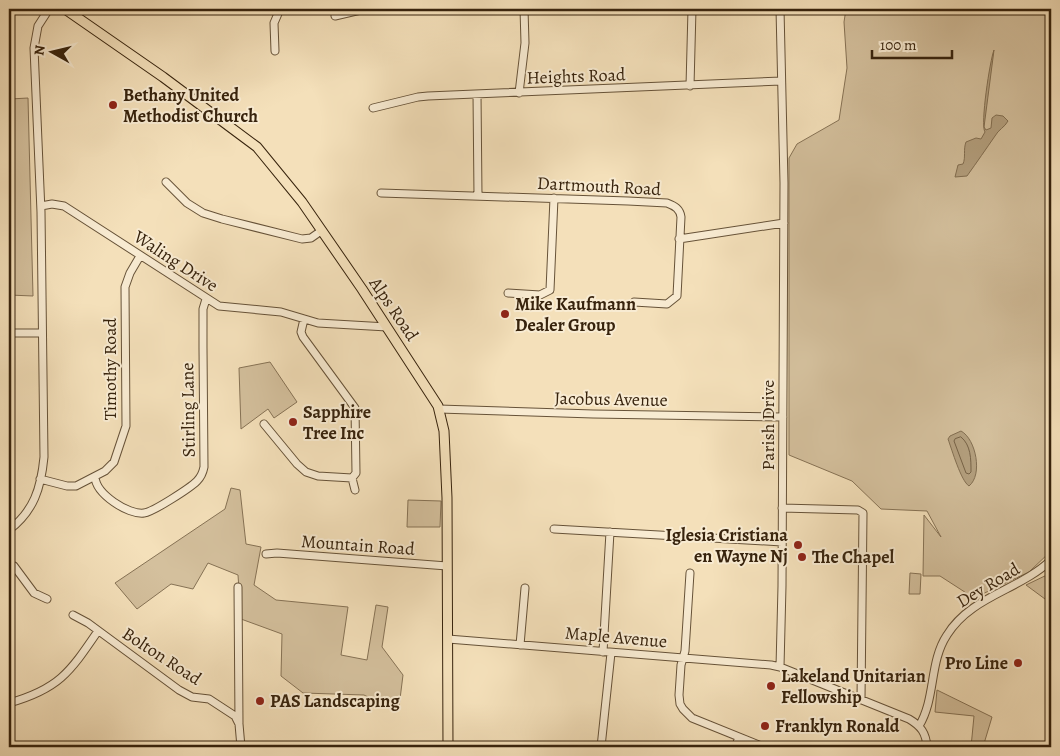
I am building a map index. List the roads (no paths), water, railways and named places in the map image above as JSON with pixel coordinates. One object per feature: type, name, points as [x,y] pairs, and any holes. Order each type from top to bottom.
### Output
[{"type":"main road","name":"Alps Road","points":[[65,9],[163,77],[257,146],[292,189],[387,327],[439,409],[443,421],[447,498],[448,747]]},
{"type":"street","points":[[9,528],[29,510],[40,479],[44,458],[41,206],[34,42],[38,26],[49,9]]},
{"type":"street","points":[[275,51],[274,22],[280,9]]},
{"type":"street","points":[[335,16],[365,9]]},
{"type":"street","points":[[519,93],[524,43],[524,9]]},
{"type":"street","points":[[690,86],[692,9]]},
{"type":"street","name":"Parish Drive","points":[[780,9],[784,223],[780,667]]},
{"type":"street","name":"Heights Road","points":[[373,108],[418,97],[781,81]]},
{"type":"street","points":[[477,94],[478,196]]},
{"type":"street","points":[[166,182],[187,203],[212,216],[302,239],[311,238],[321,231]]},
{"type":"street","name":"Dartmouth Road","points":[[381,193],[667,203],[673,205],[680,213],[679,239]]},
{"type":"street","points":[[508,293],[540,295],[550,290],[554,198]]},
{"type":"street","name":"Waling Drive","points":[[41,206],[52,204],[64,206],[213,304],[225,308],[281,312],[325,324],[387,327]]},
{"type":"street","points":[[634,302],[663,304],[675,300],[677,294],[679,239],[784,223]]},
{"type":"street","name":"Timothy Road","points":[[40,479],[73,487],[105,471],[114,462],[126,426],[124,293],[130,273],[140,256]]},
{"type":"street","name":"Stirling Lane","points":[[95,477],[96,486],[103,494],[129,510],[143,514],[153,511],[194,484],[201,477],[204,467],[203,309],[206,299]]},
{"type":"street","points":[[304,319],[301,332],[302,337],[356,411],[356,473],[352,478]]},
{"type":"street","points":[[9,333],[42,333]]},
{"type":"street","name":"Jacobus Avenue","points":[[439,409],[783,417]]},
{"type":"street","points":[[264,424],[297,464],[306,472],[318,476],[352,478]]},
{"type":"street","points":[[352,478],[355,490]]},
{"type":"street","points":[[782,508],[858,510],[863,513],[861,699]]},
{"type":"street","points":[[554,528],[782,542]]},
{"type":"street","points":[[601,747],[607,652],[610,532]]},
{"type":"street","name":"Mountain Road","points":[[266,554],[277,553],[447,566]]},
{"type":"street","name":"Dey Road","points":[[919,726],[926,711],[938,656],[952,627],[960,618],[979,604],[1034,575],[1051,560]]},
{"type":"street","points":[[9,564],[14,566],[34,593],[47,599]]},
{"type":"street","points":[[690,573],[686,651],[680,665],[679,695],[683,709],[692,718],[764,747]]},
{"type":"street","points":[[238,587],[239,724],[241,747]]},
{"type":"street","points":[[520,644],[526,588]]},
{"type":"street","name":"Bolton Road","points":[[73,614],[179,690],[192,697],[209,700],[217,704],[235,716],[239,724]]},
{"type":"street","points":[[9,703],[35,695],[54,685],[69,671],[98,631]]},
{"type":"street","name":"Maple Avenue","points":[[448,639],[748,662],[780,667]]},
{"type":"street","points":[[780,667],[909,719],[919,726],[925,735],[926,747]]},
{"type":"street","points":[[735,747],[740,738]]},
{"type":"water","points":[[994,50],[984,127],[984,118],[988,78]]},
{"type":"water","points":[[996,115],[1003,116],[1008,121],[996,134],[967,176],[955,177],[958,165],[963,164],[964,161],[966,142],[976,138],[981,139],[985,132],[984,127],[986,130],[991,128],[992,118]]},
{"type":"water","points":[[961,431],[971,441],[976,457],[976,474],[969,486],[960,472],[948,439],[950,436]]},
{"type":"place","name":"Bethany United Methodist Church","points":[[113,105]]},
{"type":"place","name":"Mike Kaufmann Dealer Group","points":[[505,314]]},
{"type":"place","name":"Sapphire Tree Inc","points":[[293,422]]},
{"type":"place","name":"Iglesia Cristiana en Wayne Nj","points":[[798,545]]},
{"type":"place","name":"The Chapel","points":[[802,557]]},
{"type":"place","name":"Pro Line","points":[[1018,663]]},
{"type":"place","name":"Lakeland Unitarian Fellowship","points":[[771,686]]},
{"type":"place","name":"PAS Landscaping","points":[[260,701]]},
{"type":"place","name":"Franklyn Ronald","points":[[765,726]]}]
